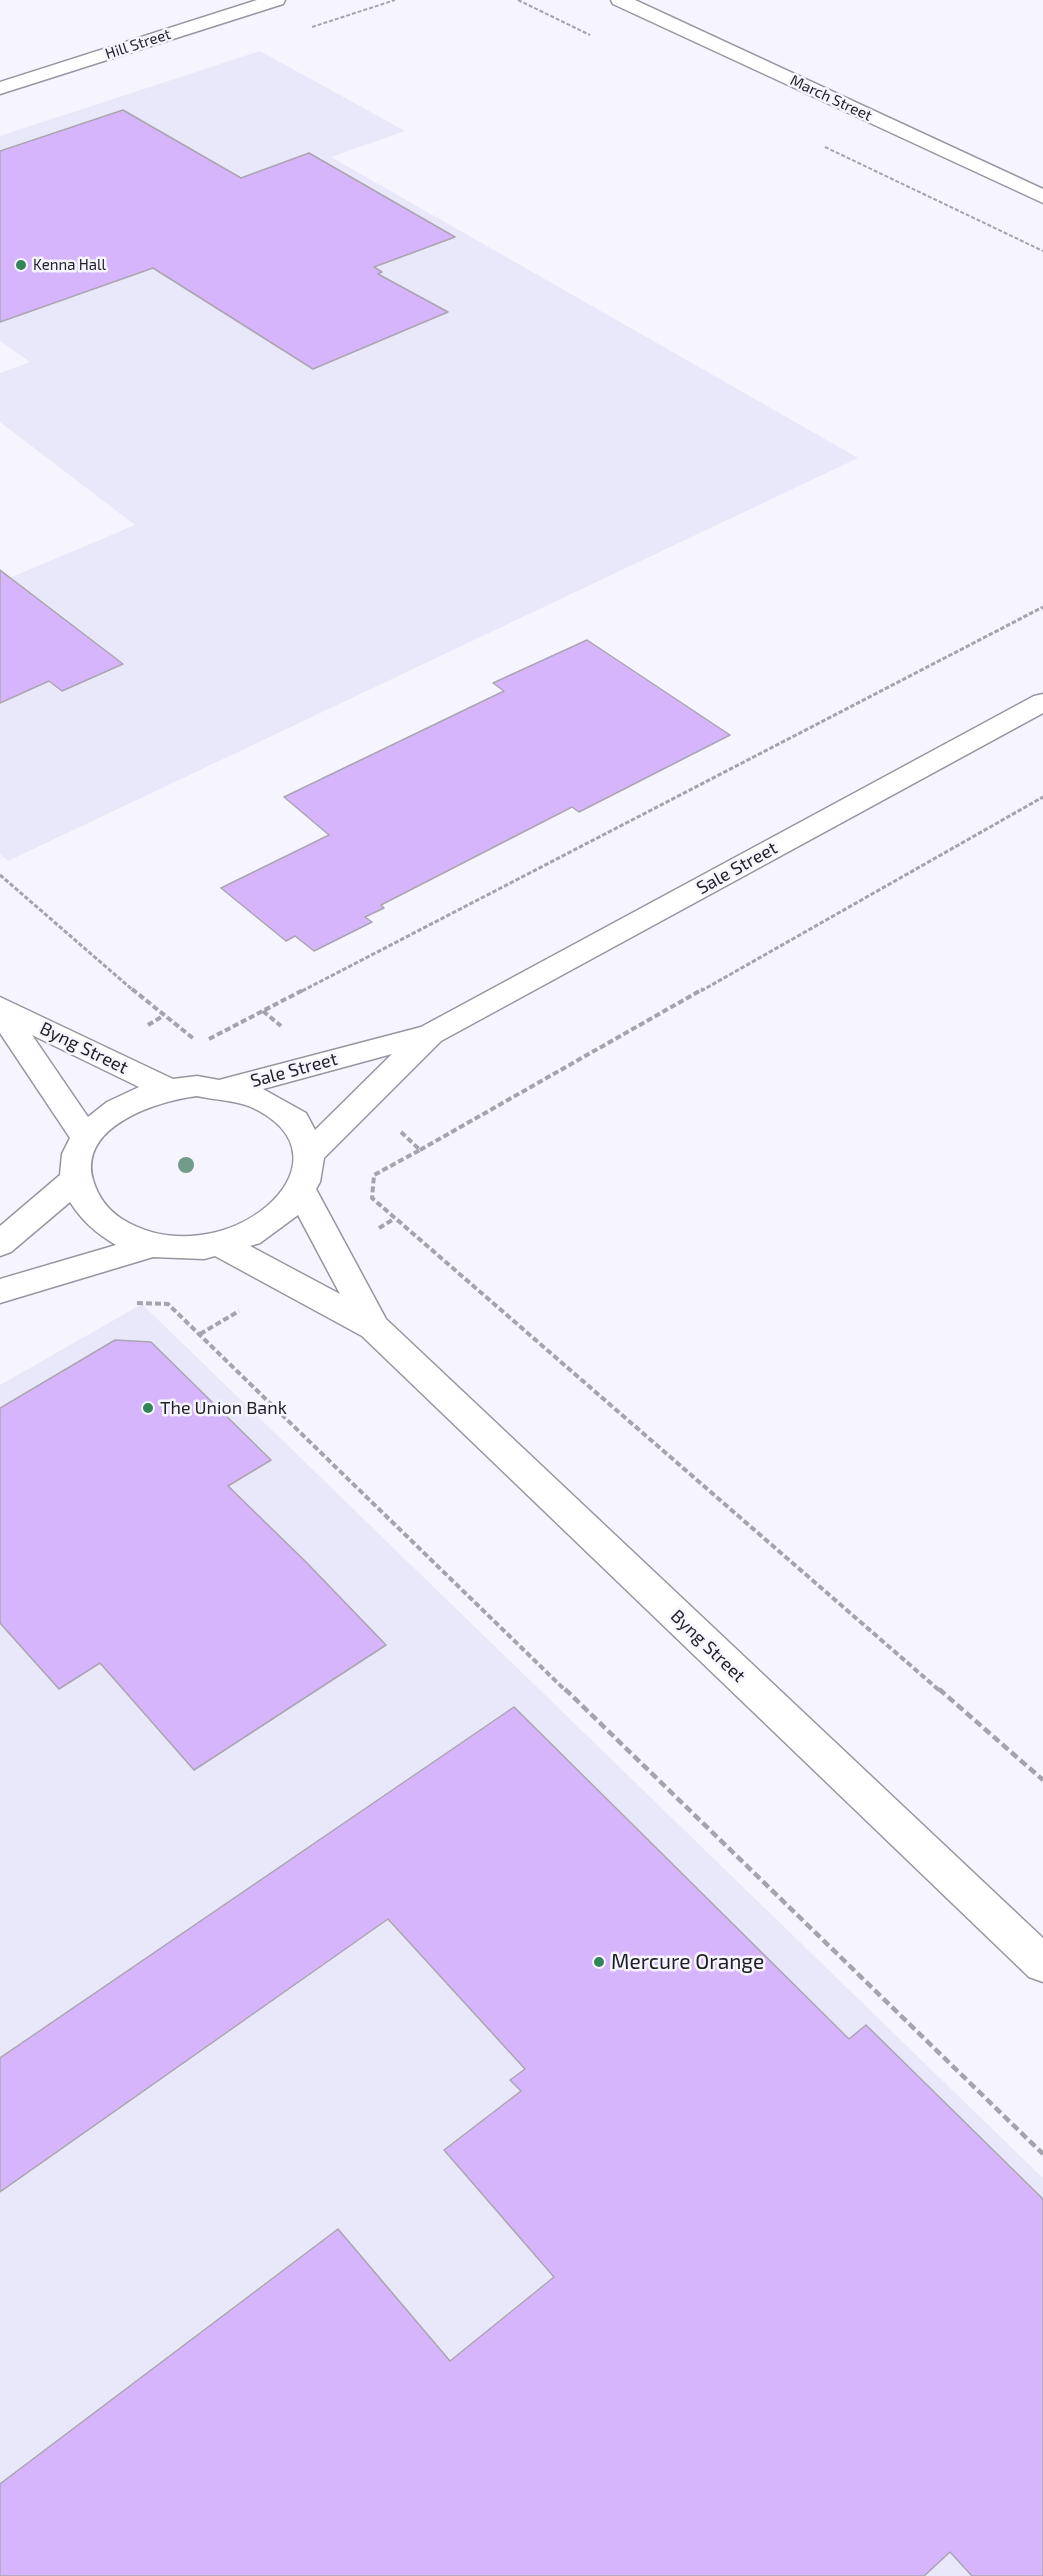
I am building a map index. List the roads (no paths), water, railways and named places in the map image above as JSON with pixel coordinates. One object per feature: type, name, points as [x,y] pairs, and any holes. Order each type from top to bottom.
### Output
[{"type":"street","name":"Hill Street","points":[[0,88],[276,0]]},
{"type":"street","name":"March Street","points":[[620,0],[1043,197]]},
{"type":"street","name":"Sale Street","points":[[227,1088],[431,1034],[1043,702]]},
{"type":"street","name":"Byng Street","points":[[0,1008],[168,1089]]},
{"type":"street","name":"Byng Street","points":[[0,1008],[86,1138]]},
{"type":"street","name":"Sale Street","points":[[310,1152],[431,1034]]},
{"type":"street","points":[[197,1086],[227,1088],[258,1096],[284,1110],[301,1129],[310,1152],[310,1172],[302,1192],[282,1214],[254,1233],[219,1244],[186,1248],[153,1245],[122,1236],[99,1221],[83,1202],[75,1180],[76,1158],[86,1138],[106,1117],[134,1100],[168,1089],[197,1086]]},
{"type":"street","points":[[0,1244],[75,1180]]},
{"type":"street","name":"Byng Street","points":[[302,1192],[374,1327]]},
{"type":"street","name":"Byng Street","points":[[219,1244],[374,1327],[1043,1964]]},
{"type":"street","points":[[0,1291],[153,1245]]},
{"type":"place","name":"Kenna Hall","points":[[21,265]]},
{"type":"place","name":"The Union Bank","points":[[148,1408]]},
{"type":"place","name":"Mercure Orange","points":[[599,1962]]}]
